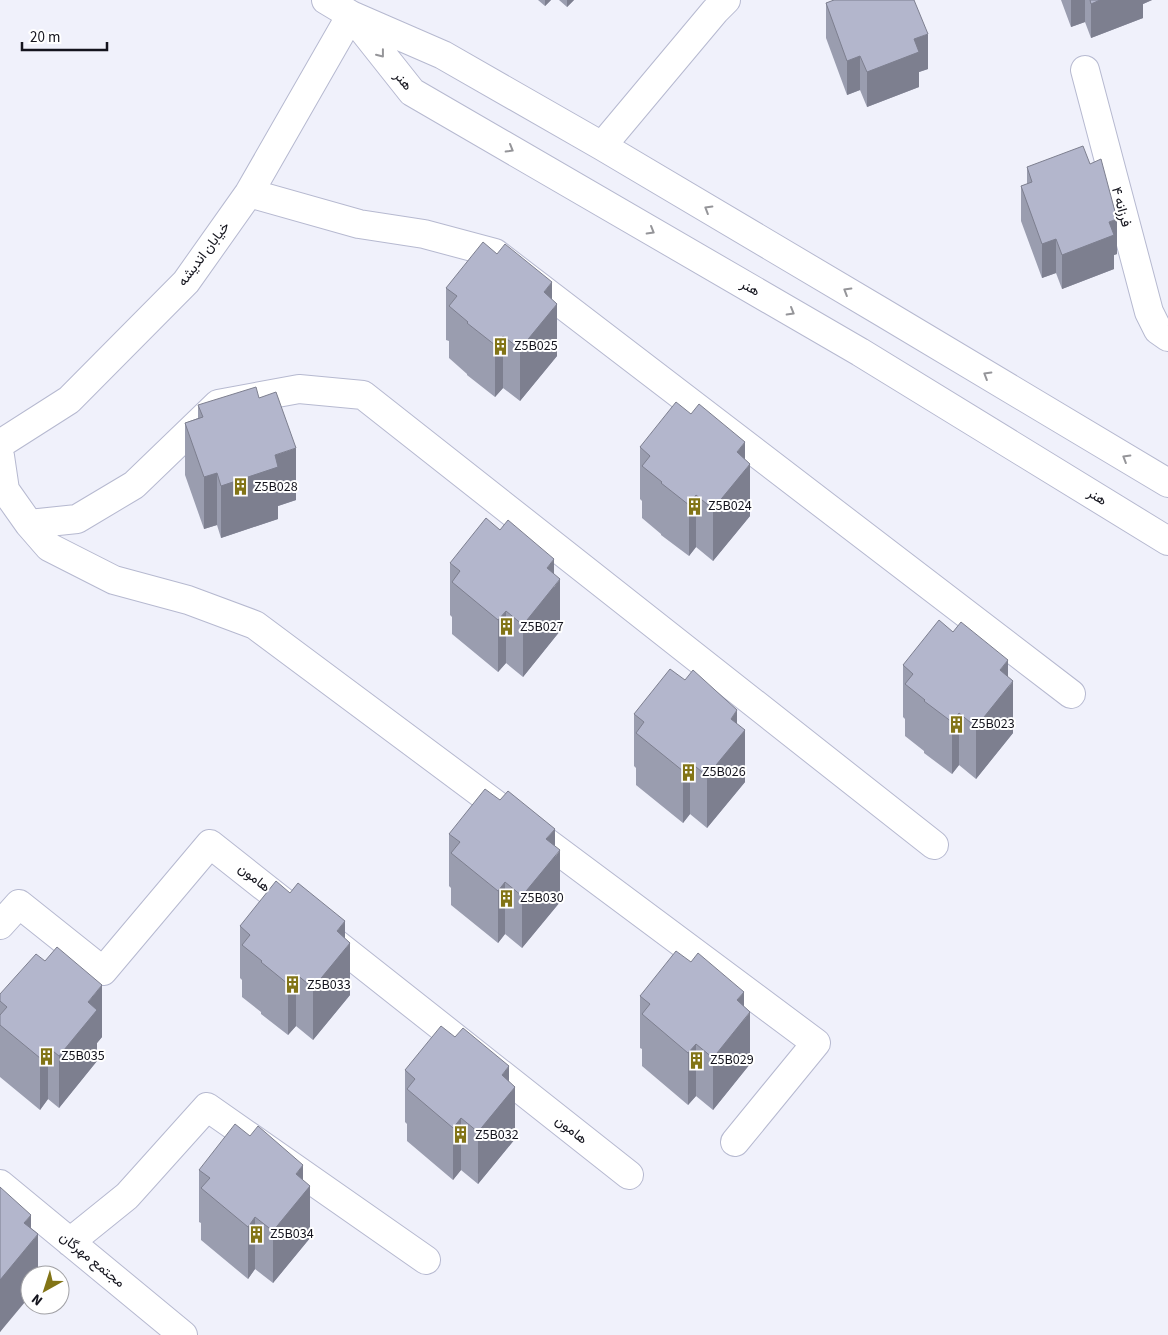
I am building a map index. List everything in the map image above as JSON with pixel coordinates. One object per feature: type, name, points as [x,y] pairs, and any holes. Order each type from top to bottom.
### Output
[{"type":"street","name":"هنر","points":[[326,0],[351,15],[444,55],[874,307],[1168,484]]},
{"type":"street","points":[[602,146],[714,4]]},
{"type":"street","name":"هنر","points":[[351,15],[412,92],[860,352],[1168,541]]},
{"type":"street","name":"خیابان اندیشه","points":[[0,444],[69,400],[186,282],[248,194],[351,15]]},
{"type":"street","name":"فرزانه ۴","points":[[1085,70],[1148,312],[1158,330],[1168,338]]},
{"type":"street","points":[[248,194],[359,224],[424,234],[495,253],[1071,694]]},
{"type":"street","points":[[29,524],[77,519],[134,485],[218,404],[299,389],[364,394],[934,845]]},
{"type":"street","points":[[0,456],[5,490],[29,524],[49,546],[114,580],[188,600],[255,625],[816,1043],[735,1142]]},
{"type":"street","name":"هامون","points":[[0,925],[19,904],[103,972],[210,844],[629,1175]]},
{"type":"street","points":[[70,1242],[127,1196],[207,1107],[426,1260]]},
{"type":"street","name":"مجتمع مهرگان","points":[[0,1184],[183,1335]]},
{"type":"building","points":[[834,0],[914,0],[928,34],[914,39],[919,52],[867,72],[860,56],[847,61],[826,3]]},
{"type":"building","points":[[1090,0],[1100,0],[1091,4]]},
{"type":"building","points":[[1083,146],[1090,164],[1101,159],[1117,219],[1109,222],[1114,235],[1062,255],[1056,239],[1042,244],[1021,186],[1032,182],[1027,167]]},
{"type":"building","points":[[483,242],[497,254],[505,244],[552,282],[544,292],[557,304],[520,349],[503,336],[495,345],[449,306],[457,296],[446,288]]},
{"type":"building","points":[[256,387],[259,398],[276,392],[296,448],[275,455],[278,467],[221,486],[217,473],[204,477],[185,423],[203,417],[198,405]]},
{"type":"building","points":[[676,402],[691,414],[699,404],[745,442],[737,452],[750,464],[713,509],[696,495],[689,505],[642,466],[650,456],[640,447]]},
{"type":"building","points":[[486,518],[500,530],[508,520],[554,559],[547,568],[560,579],[523,625],[506,611],[498,620],[452,582],[460,571],[450,563]]},
{"type":"building","points":[[939,620],[953,632],[961,622],[1008,660],[1000,670],[1013,681],[976,727],[959,713],[952,722],[905,684],[913,674],[903,665]]},
{"type":"building","points":[[670,669],[685,680],[693,670],[737,710],[731,719],[745,730],[707,776],[690,762],[683,771],[636,733],[644,722],[634,714]]},
{"type":"building","points":[[485,789],[500,800],[508,791],[555,829],[546,839],[560,850],[522,896],[505,882],[498,891],[451,853],[460,842],[449,834]]},
{"type":"building","points":[[276,881],[290,893],[298,883],[345,921],[337,931],[350,943],[313,988],[296,974],[288,984],[242,945],[250,935],[240,926]]},
{"type":"building","points":[[57,947],[102,985],[88,1002],[97,1010],[59,1056],[48,1047],[40,1058],[0,1025],[0,1015],[7,1007],[0,1001],[0,994],[36,954],[45,961]]},
{"type":"building","points":[[676,951],[691,962],[698,953],[744,992],[737,1000],[750,1012],[713,1058],[696,1044],[688,1053],[642,1014],[650,1004],[640,996]]},
{"type":"building","points":[[441,1026],[455,1037],[463,1028],[509,1066],[502,1075],[515,1087],[478,1132],[461,1118],[453,1128],[407,1089],[415,1079],[405,1070]]},
{"type":"building","points":[[235,1124],[250,1136],[258,1126],[303,1165],[296,1174],[310,1186],[273,1231],[255,1217],[248,1227],[201,1188],[210,1178],[199,1170]]},
{"type":"building","points":[[0,1187],[31,1215],[24,1223],[38,1234],[0,1280]]},
{"type":"place","name":"Z5B025","points":[[500,346]]},
{"type":"place","name":"Z5B028","points":[[240,487]]},
{"type":"place","name":"Z5B024","points":[[694,506]]},
{"type":"place","name":"Z5B027","points":[[506,627]]},
{"type":"place","name":"Z5B023","points":[[957,724]]},
{"type":"place","name":"Z5B026","points":[[688,772]]},
{"type":"place","name":"Z5B030","points":[[506,898]]},
{"type":"place","name":"Z5B033","points":[[293,985]]},
{"type":"place","name":"Z5B035","points":[[47,1056]]},
{"type":"place","name":"Z5B029","points":[[696,1060]]},
{"type":"place","name":"Z5B032","points":[[461,1135]]},
{"type":"place","name":"Z5B034","points":[[256,1234]]}]
